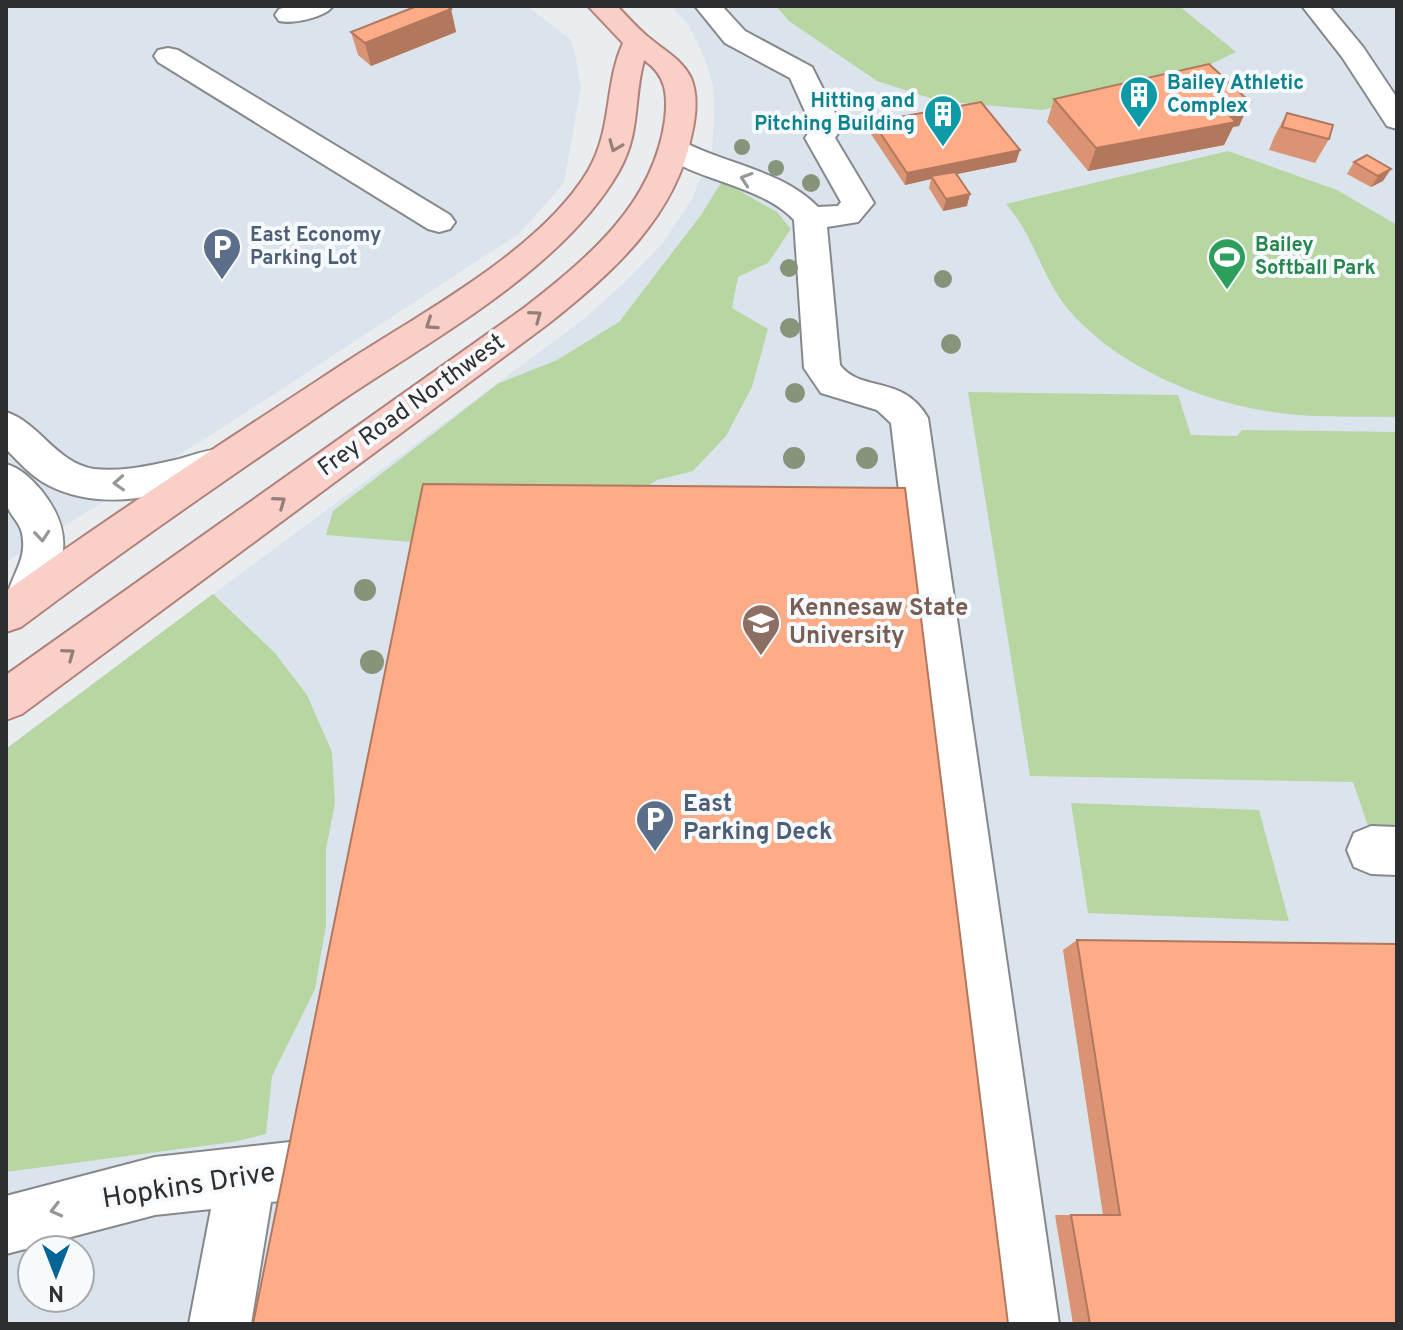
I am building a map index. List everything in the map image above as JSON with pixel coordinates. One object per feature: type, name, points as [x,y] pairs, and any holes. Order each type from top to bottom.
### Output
[{"type":"main road","name":"Frey Road Northwest","points":[[6,700],[575,286],[611,252],[641,216],[661,183],[675,149],[680,103],[676,77],[656,54],[637,42],[601,6]]},
{"type":"main road","points":[[15,608],[222,462],[519,264],[560,226],[609,159],[620,133],[625,69],[637,42]]},
{"type":"street","points":[[288,15],[320,6]]},
{"type":"street","points":[[708,6],[735,37],[802,73],[827,127],[820,138],[858,203],[847,215],[810,218]]},
{"type":"street","points":[[1315,6],[1340,36],[1397,120]]},
{"type":"street","points":[[1339,6],[1340,36]]},
{"type":"street","points":[[168,56],[439,222]]},
{"type":"street","points":[[675,149],[710,168],[762,184],[789,198],[810,218],[822,368],[834,384],[890,400],[909,418],[1028,1324]]},
{"type":"street","points":[[6,426],[49,466],[64,476],[81,481],[136,482],[172,477],[222,462]]},
{"type":"street","points":[[6,479],[30,502],[39,517],[43,534],[43,555],[37,578],[15,608]]},
{"type":"street","name":"Hopkins Drive","points":[[6,1225],[155,1186],[326,1167]]},
{"type":"street","points":[[220,1324],[246,1176]]},
{"type":"shaded area","name":"East Economy Parking Lot","points":[[6,6],[527,6],[570,39],[575,53],[581,87],[564,183],[520,233],[216,432],[6,562]]},
{"type":"shaded area","name":"Kennesaw State University","points":[[671,6],[1397,6],[1397,1324],[6,1324],[6,748],[581,321],[624,283],[662,244],[692,199],[712,149],[713,86],[705,59],[689,26]]},
{"type":"green space","points":[[776,6],[1179,6],[1236,52],[1177,80],[1042,110],[939,101],[877,81],[789,21]]},
{"type":"green space","name":"Bailey Softball Park","points":[[1228,151],[1337,190],[1397,225],[1397,417],[1315,416],[1258,410],[1197,393],[1139,366],[1088,330],[1067,308],[1006,204]]},
{"type":"green space","points":[[722,181],[777,212],[791,229],[768,263],[738,277],[732,308],[768,329],[752,387],[726,436],[693,471],[657,480],[614,507],[424,543],[326,535],[333,511],[499,383],[557,360],[619,322],[701,215]]},
{"type":"green space","points":[[968,392],[1178,395],[1191,435],[1237,436],[1242,430],[1397,432],[1397,830],[1369,829],[1353,782],[1030,776]]},
{"type":"green space","points":[[213,594],[275,653],[307,695],[332,752],[335,803],[326,849],[326,925],[315,989],[272,1076],[266,1134],[233,1142],[6,1172],[6,749]]},
{"type":"green space","points":[[1071,803],[1259,810],[1289,921],[1088,913]]},
{"type":"building","points":[[417,6],[447,6],[451,9],[365,43],[351,32]]},
{"type":"building","points":[[1209,64],[1250,102],[1222,108],[1236,122],[1096,148],[1054,99]]},
{"type":"building","name":"Hitting and Pitching Building","points":[[981,102],[1020,150],[907,173],[873,122]]},
{"type":"building","points":[[1287,113],[1333,125],[1329,139],[1282,127]]},
{"type":"building","points":[[1367,155],[1391,169],[1378,176],[1354,162]]},
{"type":"building","points":[[955,172],[970,194],[946,199],[931,176]]},
{"type":"building","name":"East Parking Deck","points":[[423,484],[905,488],[1008,1324],[253,1324]]},
{"type":"building","points":[[1077,940],[1397,944],[1397,1324],[1090,1324],[1071,1215],[1120,1215]]},
{"type":"place","name":"Bailey Athletic Complex","points":[[1139,129]]},
{"type":"place","name":"Hitting and Pitching Building","points":[[943,148]]},
{"type":"place","name":"East Economy Parking Lot","points":[[222,281]]},
{"type":"place","name":"Bailey Softball Park","points":[[1227,291]]},
{"type":"place","name":"Kennesaw State University","points":[[761,657]]},
{"type":"place","name":"East Parking Deck","points":[[655,853]]}]
